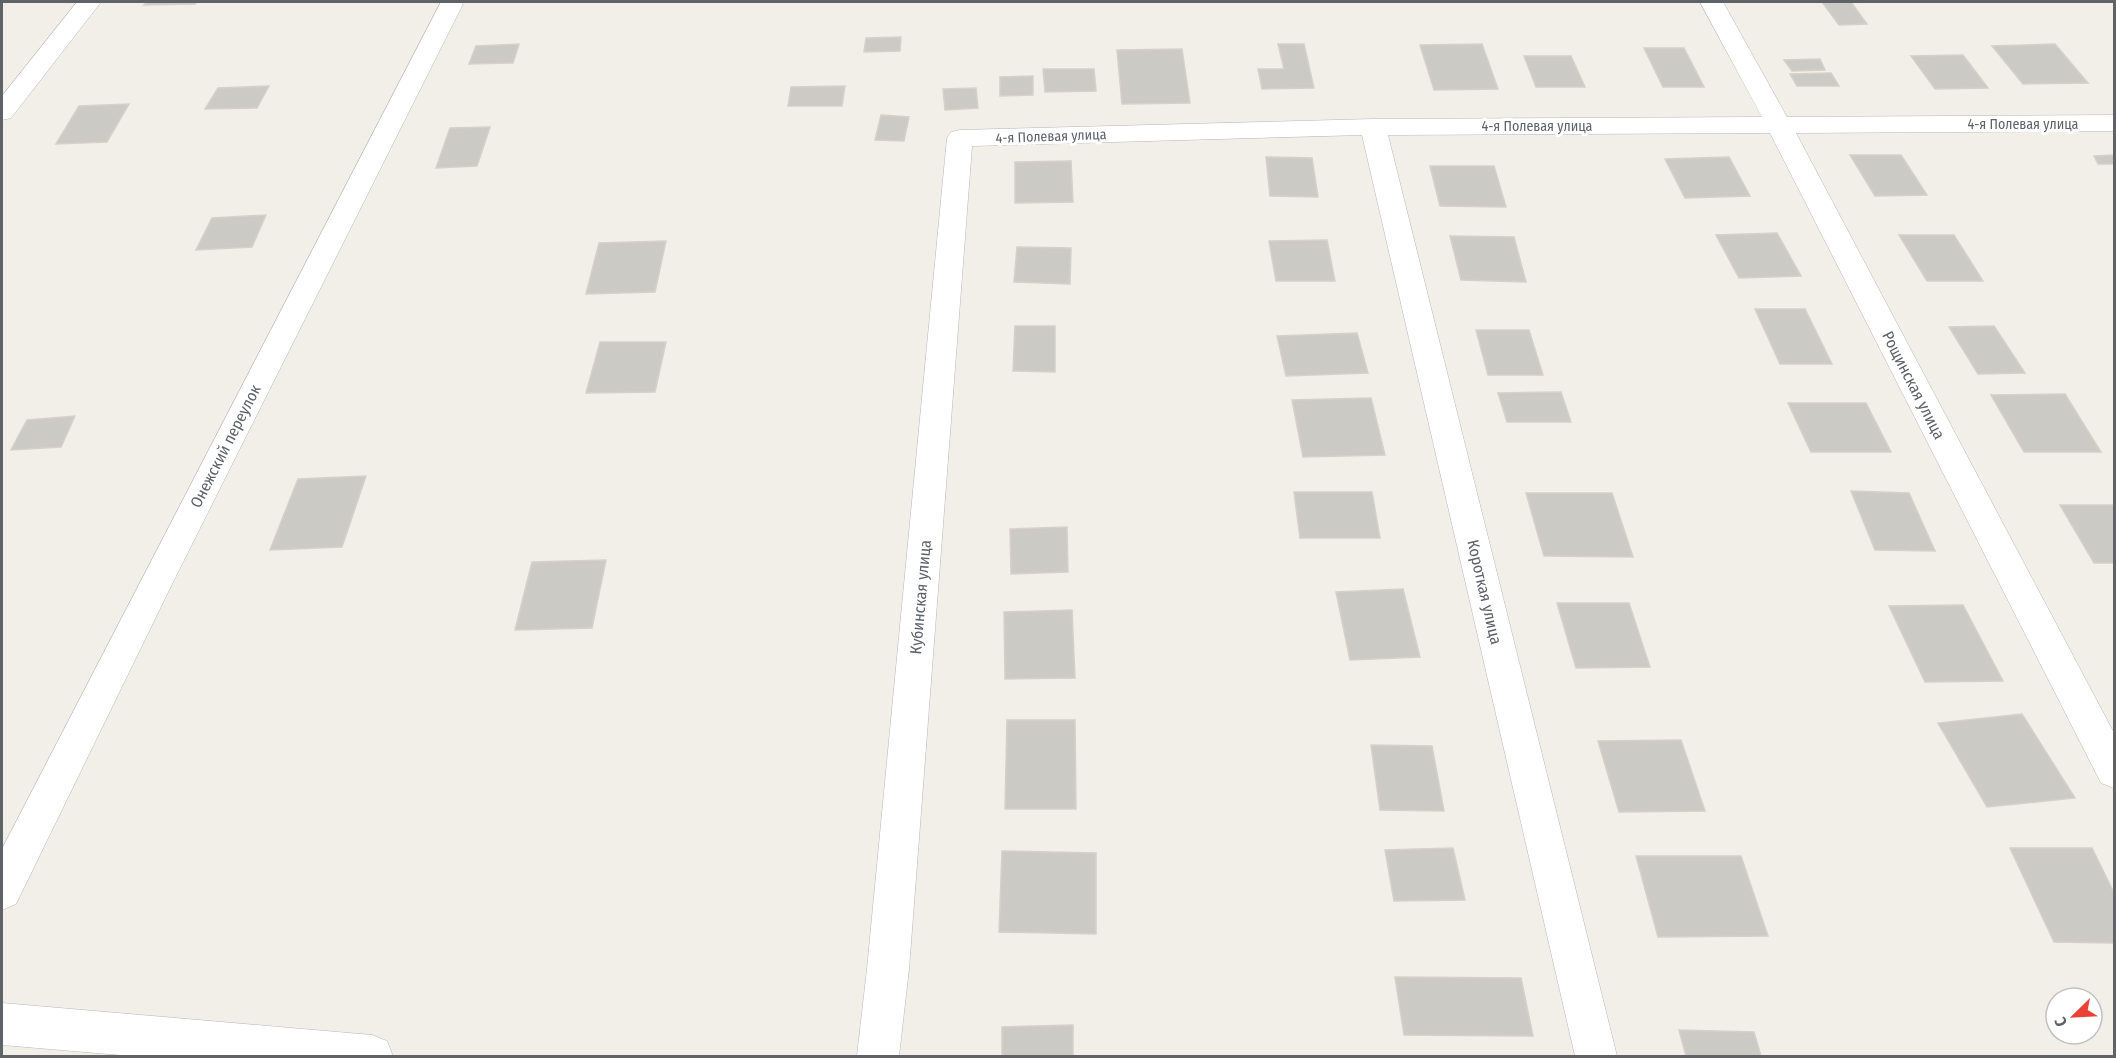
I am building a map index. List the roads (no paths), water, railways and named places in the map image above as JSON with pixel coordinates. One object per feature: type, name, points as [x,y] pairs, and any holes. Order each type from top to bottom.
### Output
[{"type":"street","points":[[2,112],[89,2]]},
{"type":"street","name":"Рощинская улица","points":[[1712,2],[1779,125],[2115,770]]},
{"type":"street","name":"Онежский переулок","points":[[2,890],[183,527],[451,4]]},
{"type":"street","name":"4-я Полевая улица","points":[[960,138],[1374,127],[2115,123]]},
{"type":"street","name":"Короткая улица","points":[[1374,127],[1596,1056]]},
{"type":"street","name":"Кубинская улица","points":[[878,1056],[960,138]]},
{"type":"street","points":[[2,1024],[372,1056]]}]
